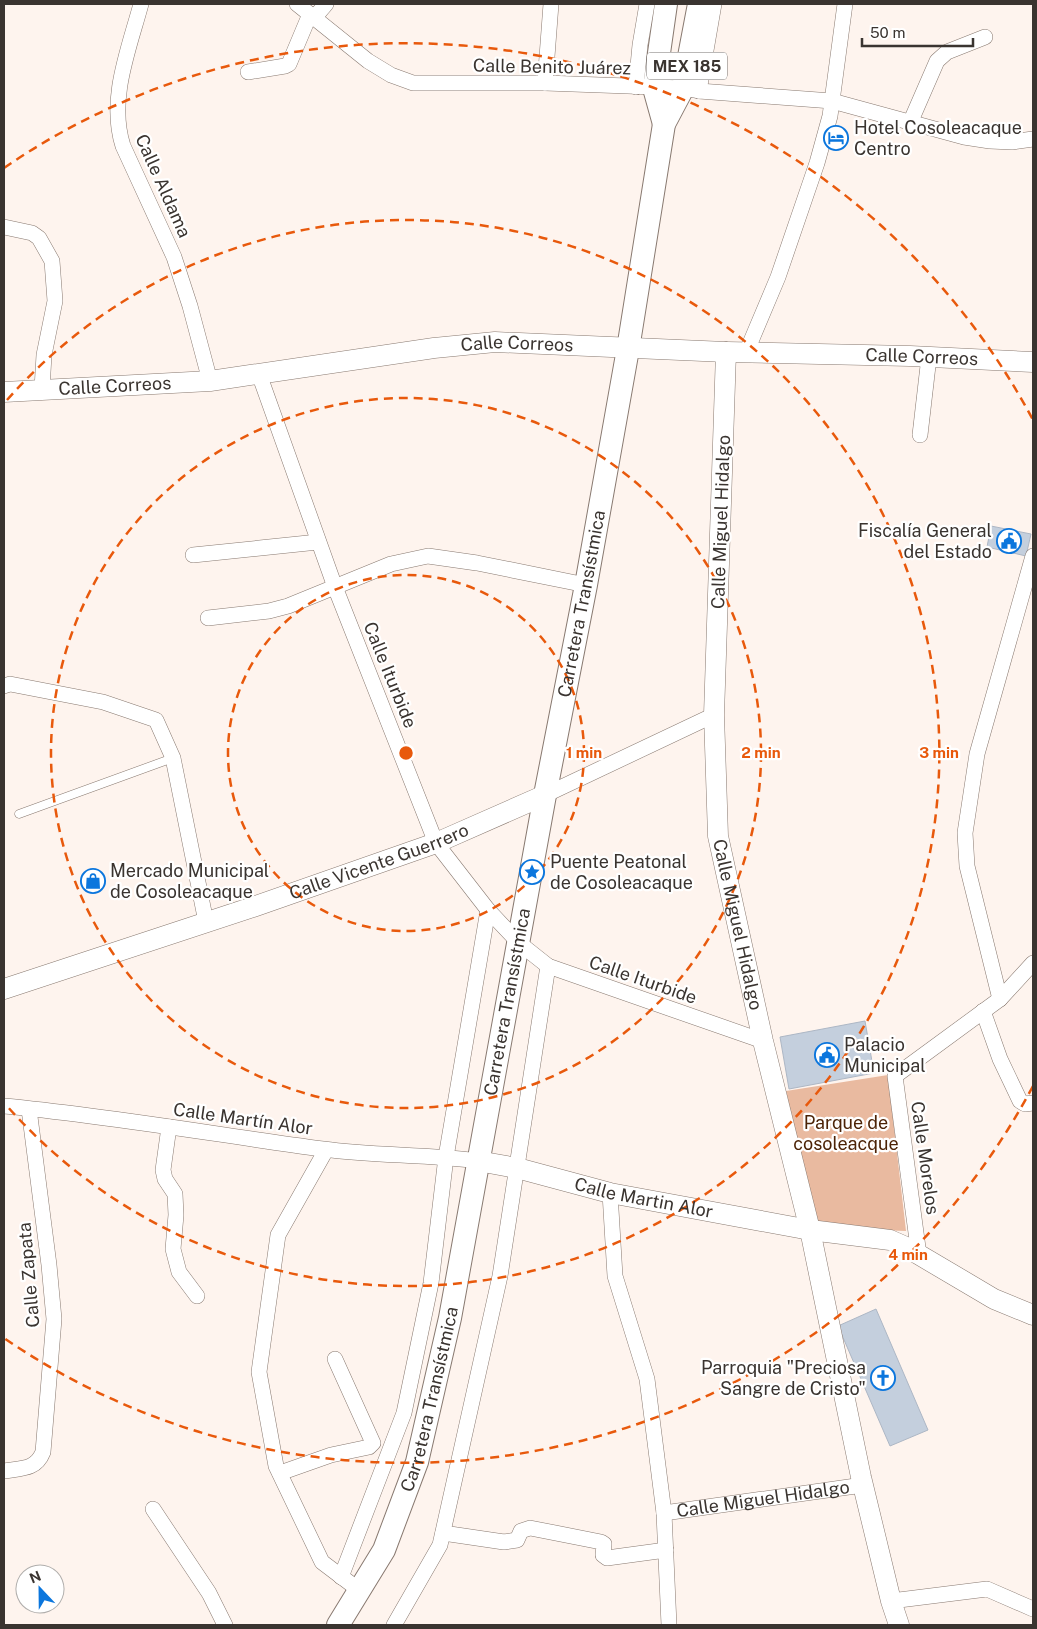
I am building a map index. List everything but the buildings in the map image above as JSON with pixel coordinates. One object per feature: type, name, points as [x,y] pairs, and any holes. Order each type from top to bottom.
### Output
[{"type":"main road","name":"Carretera Transístmica","points":[[664,124],[645,87],[666,4]]},
{"type":"main road","name":"Carretera Transístmica","points":[[338,1625],[384,1550],[417,1462],[450,1318],[544,796],[586,584],[628,349],[664,124],[691,90],[699,4]]},
{"type":"main road","name":"Calle Correos","points":[[4,392],[210,381],[434,348],[495,342],[628,349],[929,357],[1033,362]]},
{"type":"main road","name":"Calle Miguel Hidalgo","points":[[736,353],[714,715],[718,836],[763,1042],[810,1230],[863,1485],[891,1601],[899,1625]]},
{"type":"main road","name":"Calle Vicente Guerrero","points":[[4,989],[436,843],[544,796]]},
{"type":"main road","name":"Calle Martin Alor","points":[[478,1161],[517,1168],[610,1192],[810,1230],[890,1240],[994,1299],[1033,1314]]},
{"type":"street","name":"Calle Aldama","points":[[140,4],[122,78],[118,130],[123,146],[174,258],[190,306],[210,381]]},
{"type":"street","name":"Calle Benito Juárez","points":[[297,4],[368,61],[391,76],[413,83],[545,83],[645,87],[832,101],[964,137],[1012,142],[1033,139]]},
{"type":"street","points":[[248,72],[289,64],[312,16],[326,4]]},
{"type":"street","points":[[545,83],[551,4]]},
{"type":"street","points":[[645,87],[640,45],[646,4]]},
{"type":"street","points":[[691,90],[714,4]]},
{"type":"street","points":[[736,353],[778,277],[817,163],[830,116],[845,4]]},
{"type":"street","points":[[910,123],[937,61],[947,52],[986,37]]},
{"type":"street","points":[[4,227],[32,233],[39,238],[52,261],[55,301],[44,355],[42,389]]},
{"type":"street","points":[[920,435],[929,357]]},
{"type":"street","name":"Calle Iturbide","points":[[259,374],[318,542],[436,843],[488,910],[519,943],[548,966],[763,1042]]},
{"type":"street","points":[[193,555],[318,542]]},
{"type":"street","points":[[208,618],[269,611],[288,606],[391,564],[428,556],[477,563],[586,584]]},
{"type":"street","points":[[1000,999],[967,866],[965,833],[977,754],[1033,556]]},
{"type":"street","points":[[4,686],[10,684],[103,702],[156,720],[173,758],[206,922]]},
{"type":"street","name":"Calle Vicente Guerrero","points":[[544,796],[714,715]]},
{"type":"street","points":[[341,1577],[404,1413],[430,1283],[446,1157],[488,910]]},
{"type":"street","name":"Calle Morelos","points":[[919,1255],[895,1076],[1000,999],[1033,963]]},
{"type":"street","points":[[394,1625],[440,1545],[443,1533],[500,1276],[548,966]]},
{"type":"street","points":[[983,1012],[1000,1059],[1020,1101],[1025,1104],[1033,1103]]},
{"type":"street","name":"Calle Martín Alor","points":[[4,1106],[169,1127],[326,1150],[446,1157],[478,1161]]},
{"type":"street","name":"Calle Zapata","points":[[4,1471],[30,1466],[40,1461],[43,1452],[54,1320],[49,1265],[29,1109]]},
{"type":"street","points":[[169,1127],[163,1170],[165,1179],[175,1194],[176,1215],[173,1248],[179,1272],[197,1296]]},
{"type":"street","points":[[326,1150],[278,1235],[260,1372],[276,1466],[322,1562],[359,1590]]},
{"type":"street","points":[[610,1192],[615,1276],[648,1379],[664,1513],[669,1625]]},
{"type":"street","points":[[280,1474],[331,1455],[369,1447],[373,1443],[335,1359]]},
{"type":"street","name":"Calle Miguel Hidalgo","points":[[664,1513],[863,1485]]},
{"type":"street","points":[[153,1509],[209,1593],[225,1625]]},
{"type":"street","points":[[443,1533],[504,1542],[517,1540],[521,1531],[530,1528],[601,1542],[604,1544],[603,1556],[607,1558],[666,1550]]},
{"type":"street","points":[[891,1601],[987,1589],[1033,1609]]},
{"type":"lane","points":[[19,814],[173,758]]},
{"type":"green space","name":"Parque de cosoleacque","points":[[888,1075],[906,1231],[817,1228],[786,1091]]},
{"type":"place","name":"Hotel Cosoleacaque Centro","points":[[836,138]]},
{"type":"place","name":"Fiscalía General del Estado","points":[[1009,541]]},
{"type":"place","name":"Puente Peatonal de Cosoleacaque","points":[[532,872]]},
{"type":"place","name":"Mercado Municipal de Cosoleacaque","points":[[93,881]]},
{"type":"place","name":"Palacio Municipal","points":[[827,1055]]},
{"type":"place","name":"Parroquia \"Preciosa Sangre de Cristo\"","points":[[883,1378]]}]
